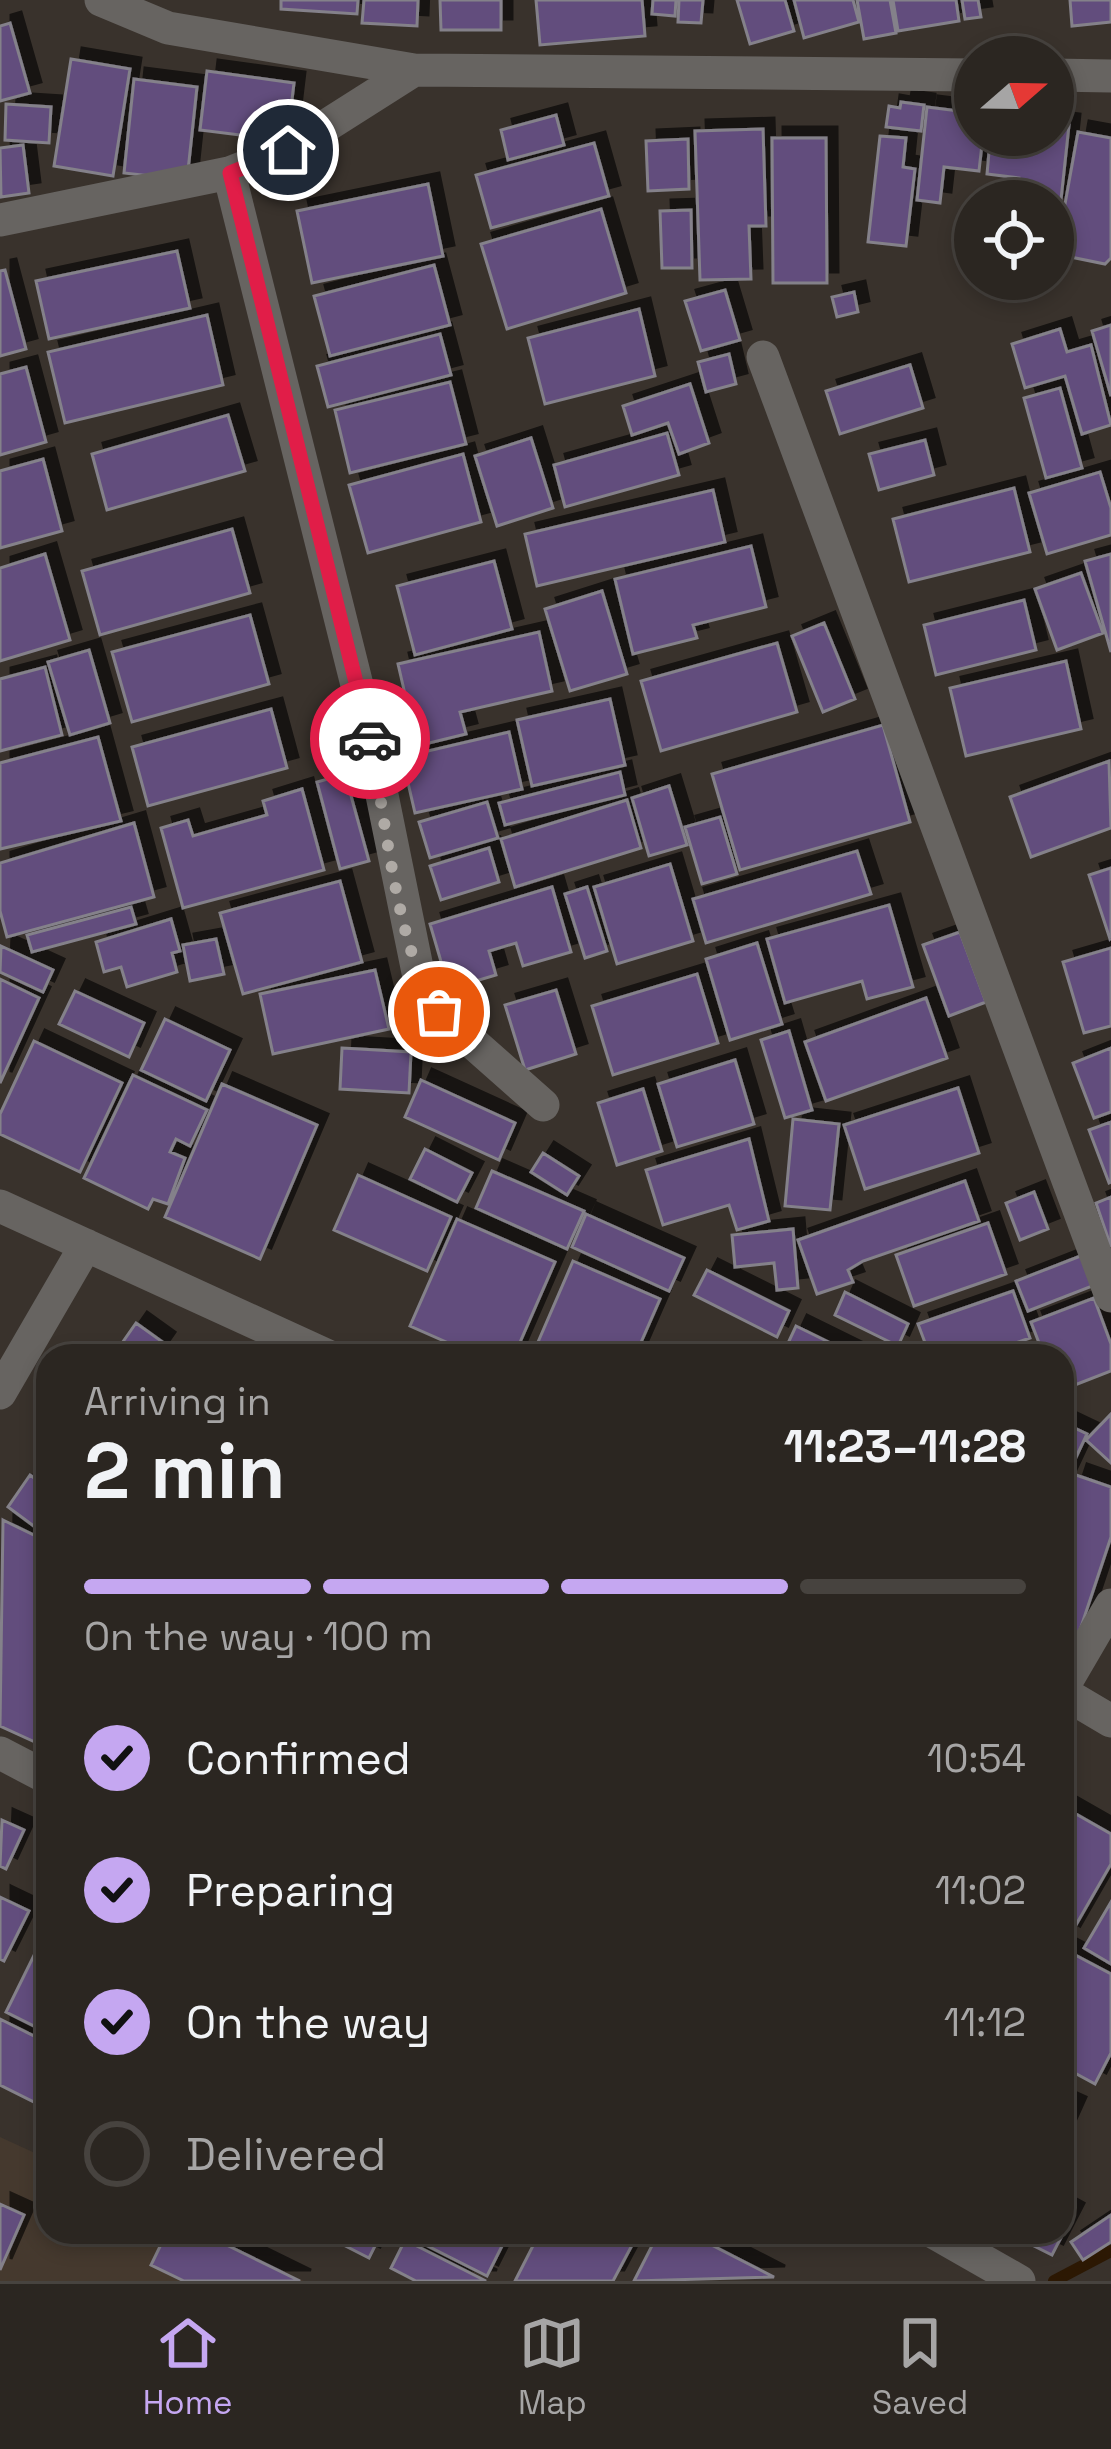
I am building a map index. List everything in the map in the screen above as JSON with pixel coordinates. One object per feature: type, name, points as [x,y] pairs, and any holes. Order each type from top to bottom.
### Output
[{"type":"street","points":[[100,0],[168,28],[414,70],[954,74]]},
{"type":"street","points":[[0,220],[230,173],[288,150],[414,70]]},
{"type":"street","points":[[1074,75],[1111,76]]},
{"type":"street","points":[[230,173],[371,741],[421,987],[439,1012],[543,1105]]},
{"type":"street","points":[[764,357],[1111,1296]]},
{"type":"street","points":[[0,1207],[302,1344]]},
{"type":"street","points":[[0,1393],[86,1246]]},
{"type":"street","points":[[1074,1669],[1111,1605]]},
{"type":"street","points":[[1074,1697],[1111,1720]]},
{"type":"street","points":[[0,1754],[36,1772]]},
{"type":"street","points":[[954,2244],[1019,2281]]},
{"type":"shaded area","points":[[0,2137],[36,2154],[36,2244],[227,2244],[304,2281],[0,2281]]},
{"type":"building","points":[[281,0],[358,0],[357,14],[281,9]]},
{"type":"building","points":[[364,0],[418,0],[417,26],[362,23]]},
{"type":"building","points":[[440,0],[501,0],[501,30],[441,30]]},
{"type":"building","points":[[536,0],[642,0],[645,36],[540,45]]},
{"type":"building","points":[[653,0],[676,0],[675,16],[652,14]]},
{"type":"building","points":[[679,0],[703,0],[701,23],[678,22]]},
{"type":"building","points":[[737,0],[785,0],[794,31],[750,44]]},
{"type":"building","points":[[794,0],[853,0],[859,22],[804,38]]},
{"type":"building","points":[[857,0],[890,0],[896,33],[864,39]]},
{"type":"building","points":[[893,0],[956,0],[959,21],[898,31]]},
{"type":"building","points":[[962,0],[978,0],[981,17],[965,19]]},
{"type":"building","points":[[1070,0],[1111,0],[1111,22],[1072,26]]},
{"type":"building","points":[[10,23],[30,93],[0,101],[0,26]]},
{"type":"building","points":[[71,59],[130,69],[113,176],[54,166]]},
{"type":"building","points":[[207,71],[294,83],[287,141],[200,130]]},
{"type":"building","points":[[134,79],[197,87],[187,180],[124,173]]},
{"type":"building","points":[[901,102],[924,105],[921,131],[886,127],[889,106],[900,108]]},
{"type":"building","points":[[6,104],[51,107],[49,143],[5,140]]},
{"type":"building","points":[[927,107],[954,110],[954,156],[981,156],[979,171],[944,167],[940,203],[917,200]]},
{"type":"building","points":[[556,115],[564,145],[508,160],[501,130]]},
{"type":"building","points":[[763,129],[766,226],[749,226],[751,279],[700,280],[695,131]]},
{"type":"building","points":[[1078,132],[1111,138],[1111,258],[1105,264],[1074,258],[1074,180],[1069,180]]},
{"type":"building","points":[[880,136],[906,138],[903,167],[915,169],[906,246],[868,242]]},
{"type":"building","points":[[772,138],[826,138],[827,283],[773,283]]},
{"type":"building","points":[[688,139],[689,189],[648,191],[646,141]]},
{"type":"building","points":[[594,143],[609,196],[491,228],[476,175]]},
{"type":"building","points":[[23,145],[29,193],[1,197],[0,148]]},
{"type":"building","points":[[989,156],[1066,156],[1063,180],[987,174]]},
{"type":"building","points":[[428,184],[443,256],[312,283],[297,211]]},
{"type":"building","points":[[601,209],[626,293],[507,329],[481,244]]},
{"type":"building","points":[[691,210],[692,268],[662,268],[660,211]]},
{"type":"building","points":[[177,251],[190,308],[49,339],[36,281]]},
{"type":"building","points":[[434,265],[450,325],[330,356],[314,296]]},
{"type":"building","points":[[5,270],[26,349],[0,356],[0,271]]},
{"type":"building","points":[[725,290],[740,340],[701,351],[685,301]]},
{"type":"building","points":[[854,292],[858,312],[837,317],[832,297]]},
{"type":"building","points":[[639,309],[655,376],[545,404],[528,338]]},
{"type":"building","points":[[207,315],[223,385],[65,423],[48,352]]},
{"type":"building","points":[[1111,325],[1111,396],[1092,331]]},
{"type":"building","points":[[1060,329],[1067,352],[1091,345],[1111,425],[1082,434],[1065,376],[1025,388],[1012,344]]},
{"type":"building","points":[[440,334],[451,375],[328,407],[317,366]]},
{"type":"building","points":[[729,354],[736,384],[706,392],[698,362]]},
{"type":"building","points":[[910,365],[923,408],[840,434],[826,391]]},
{"type":"building","points":[[26,367],[46,442],[0,455],[0,374]]},
{"type":"building","points":[[450,382],[466,444],[350,473],[335,410]]},
{"type":"building","points":[[690,384],[709,443],[679,454],[668,423],[632,435],[623,406]]},
{"type":"building","points":[[1060,388],[1082,468],[1046,478],[1024,398]]},
{"type":"building","points":[[228,415],[245,471],[107,510],[92,454]]},
{"type":"building","points":[[667,433],[679,475],[565,507],[554,465]]},
{"type":"building","points":[[531,438],[553,508],[497,526],[475,456]]},
{"type":"building","points":[[925,440],[934,475],[879,490],[869,454]]},
{"type":"building","points":[[463,454],[481,522],[368,553],[349,485]]},
{"type":"building","points":[[43,459],[62,531],[0,548],[0,471]]},
{"type":"building","points":[[1100,472],[1111,508],[1111,535],[1047,554],[1029,493]]},
{"type":"building","points":[[1014,488],[1030,552],[909,582],[893,519]]},
{"type":"building","points":[[713,490],[725,542],[537,586],[525,534]]},
{"type":"building","points":[[232,529],[250,593],[100,635],[82,571]]},
{"type":"building","points":[[751,546],[766,607],[693,625],[697,638],[633,654],[615,579]]},
{"type":"building","points":[[45,554],[70,640],[0,661],[0,568]]},
{"type":"building","points":[[1111,554],[1111,652],[1085,561]]},
{"type":"building","points":[[494,561],[512,629],[415,655],[397,586]]},
{"type":"building","points":[[1081,573],[1103,633],[1057,650],[1035,589]]},
{"type":"building","points":[[602,591],[627,674],[570,691],[545,609]]},
{"type":"building","points":[[1024,600],[1036,650],[936,675],[924,625]]},
{"type":"building","points":[[250,615],[269,684],[132,722],[112,652]]},
{"type":"building","points":[[824,623],[855,699],[823,712],[792,636]]},
{"type":"building","points":[[539,632],[552,691],[460,712],[466,734],[417,746],[398,664]]},
{"type":"building","points":[[777,643],[797,712],[661,751],[641,681]]},
{"type":"building","points":[[89,650],[110,723],[70,735],[48,662]]},
{"type":"building","points":[[1066,661],[1081,729],[966,756],[950,688]]},
{"type":"building","points":[[45,667],[62,735],[0,751],[0,679]]},
{"type":"building","points":[[610,699],[625,765],[532,786],[517,720]]},
{"type":"building","points":[[271,709],[287,768],[148,806],[132,747]]},
{"type":"building","points":[[883,725],[910,822],[740,870],[712,774]]},
{"type":"building","points":[[509,732],[522,789],[415,813],[402,757]]},
{"type":"building","points":[[98,737],[121,821],[0,849],[0,763]]},
{"type":"building","points":[[1109,761],[1111,828],[1031,857],[1010,797]]},
{"type":"building","points":[[620,772],[625,795],[505,825],[499,803]]},
{"type":"building","points":[[345,774],[369,861],[340,869],[317,782]]},
{"type":"building","points":[[669,786],[687,845],[649,856],[632,798]]},
{"type":"building","points":[[302,789],[324,870],[183,908],[161,828],[188,820],[193,836],[267,815],[263,801]]},
{"type":"building","points":[[627,800],[641,848],[515,887],[501,839]]},
{"type":"building","points":[[487,802],[498,838],[430,858],[419,822]]},
{"type":"building","points":[[720,817],[737,874],[702,884],[685,827]]},
{"type":"building","points":[[134,823],[154,897],[7,937],[0,911],[0,863]]},
{"type":"building","points":[[489,848],[499,882],[441,900],[430,866]]},
{"type":"building","points":[[857,851],[871,894],[706,943],[693,899]]},
{"type":"building","points":[[670,864],[693,941],[617,964],[594,887]]},
{"type":"building","points":[[1111,868],[1111,938],[1110,939],[1089,875]]},
{"type":"building","points":[[340,881],[362,962],[243,994],[220,913]]},
{"type":"building","points":[[552,887],[571,952],[523,966],[516,943],[489,951],[496,975],[449,989],[430,924]]},
{"type":"building","points":[[587,887],[607,951],[585,958],[565,894]]},
{"type":"building","points":[[889,905],[913,987],[867,999],[862,981],[785,1003],[767,939]]},
{"type":"building","points":[[131,907],[136,924],[32,952],[27,935]]},
{"type":"building","points":[[171,919],[180,951],[172,953],[177,972],[127,987],[121,967],[104,972],[96,942]]},
{"type":"building","points":[[960,932],[986,1002],[949,1016],[923,945]]},
{"type":"building","points":[[216,939],[224,974],[190,981],[183,945]]},
{"type":"building","points":[[757,943],[782,1024],[730,1040],[706,959]]},
{"type":"building","points":[[1,946],[53,970],[43,992],[0,972]]},
{"type":"building","points":[[1111,948],[1111,1026],[1084,1033],[1063,962]]},
{"type":"building","points":[[375,970],[389,1029],[273,1054],[260,994]]},
{"type":"building","points":[[697,974],[718,1043],[613,1075],[592,1006]]},
{"type":"building","points":[[0,979],[39,998],[0,1083]]},
{"type":"building","points":[[556,990],[576,1054],[525,1070],[505,1005]]},
{"type":"building","points":[[75,991],[144,1023],[129,1057],[59,1024]]},
{"type":"building","points":[[926,998],[947,1058],[826,1101],[805,1042]]},
{"type":"building","points":[[165,1019],[230,1050],[206,1101],[141,1070]]},
{"type":"building","points":[[789,1031],[812,1110],[785,1118],[761,1040]]},
{"type":"building","points":[[34,1041],[122,1083],[80,1172],[0,1134],[0,1114]]},
{"type":"building","points":[[342,1048],[411,1052],[409,1093],[340,1089]]},
{"type":"building","points":[[1111,1048],[1111,1112],[1094,1118],[1073,1063]]},
{"type":"building","points":[[735,1060],[754,1124],[677,1147],[658,1084]]},
{"type":"building","points":[[133,1075],[207,1110],[190,1146],[176,1139],[170,1152],[185,1158],[168,1204],[153,1199],[148,1209],[84,1178]]},
{"type":"building","points":[[421,1080],[515,1123],[499,1160],[405,1117]]},
{"type":"building","points":[[222,1084],[317,1125],[260,1259],[165,1217]]},
{"type":"building","points":[[958,1088],[979,1153],[865,1189],[844,1125]]},
{"type":"building","points":[[643,1089],[662,1151],[617,1165],[598,1103]]},
{"type":"building","points":[[793,1119],[839,1124],[830,1210],[785,1206]]},
{"type":"building","points":[[1111,1122],[1111,1182],[1109,1183],[1089,1130]]},
{"type":"building","points":[[749,1139],[769,1221],[737,1230],[729,1205],[663,1225],[646,1170]]},
{"type":"building","points":[[425,1149],[472,1173],[457,1202],[410,1179]]},
{"type":"building","points":[[543,1153],[579,1176],[567,1195],[531,1172]]},
{"type":"building","points":[[492,1171],[584,1211],[567,1249],[476,1208]]},
{"type":"building","points":[[358,1175],[451,1217],[427,1271],[334,1230]]},
{"type":"building","points":[[965,1181],[979,1221],[863,1261],[848,1270],[853,1282],[817,1294],[798,1240]]},
{"type":"building","points":[[1034,1192],[1048,1229],[1020,1240],[1006,1203]]},
{"type":"building","points":[[1111,1197],[1111,1247],[1096,1203]]},
{"type":"building","points":[[586,1214],[684,1258],[669,1291],[572,1247]]},
{"type":"building","points":[[457,1219],[555,1262],[519,1344],[451,1344],[410,1326]]},
{"type":"building","points":[[988,1223],[1006,1274],[914,1306],[896,1255]]},
{"type":"building","points":[[793,1229],[798,1288],[777,1290],[774,1263],[735,1267],[732,1235]]},
{"type":"building","points":[[1083,1255],[1095,1285],[1028,1311],[1016,1281]]},
{"type":"building","points":[[573,1261],[660,1299],[640,1344],[537,1344]]},
{"type":"building","points":[[707,1270],[789,1311],[777,1337],[694,1295]]},
{"type":"building","points":[[1013,1291],[1030,1338],[1013,1344],[926,1344],[918,1324]]},
{"type":"building","points":[[845,1292],[908,1324],[899,1344],[894,1344],[835,1315]]},
{"type":"building","points":[[1094,1298],[1111,1344],[1111,1371],[1074,1385],[1074,1344],[1039,1344],[1031,1322]]},
{"type":"building","points":[[136,1323],[164,1343],[163,1344],[121,1344]]},
{"type":"building","points":[[796,1326],[833,1344],[788,1344]]},
{"type":"building","points":[[1111,1414],[1111,1463],[1086,1440]]},
{"type":"building","points":[[1074,1428],[1087,1434],[1074,1462]]},
{"type":"building","points":[[30,1475],[36,1479],[35,1527],[8,1507]]},
{"type":"building","points":[[1076,1475],[1111,1487],[1111,1537],[1074,1648]]},
{"type":"building","points":[[3,1520],[36,1536],[36,1742],[0,1726]]},
{"type":"building","points":[[1074,1813],[1111,1834],[1111,1864],[1074,1928]]},
{"type":"building","points":[[2,1820],[24,1830],[6,1869],[0,1866]]},
{"type":"building","points":[[0,1897],[29,1911],[4,1961],[0,1959]]},
{"type":"building","points":[[1111,1902],[1111,1964],[1084,1948]]},
{"type":"building","points":[[36,1951],[36,2027],[6,2012]]},
{"type":"building","points":[[1074,1954],[1111,1974],[1111,2053],[1095,2084],[1074,2073]]},
{"type":"building","points":[[0,2019],[36,2037],[36,2103],[0,2085]]},
{"type":"building","points":[[0,2204],[24,2215],[0,2270]]},
{"type":"building","points":[[1111,2215],[1111,2242],[1083,2260],[1074,2240]]},
{"type":"building","points":[[161,2244],[224,2244],[300,2281],[184,2281],[151,2265]]},
{"type":"building","points":[[342,2244],[376,2244],[369,2258]]},
{"type":"building","points":[[403,2244],[413,2244],[486,2281],[416,2281],[391,2268]]},
{"type":"building","points":[[424,2244],[503,2244],[487,2276]]},
{"type":"building","points":[[534,2244],[633,2244],[613,2281],[515,2281]]},
{"type":"building","points":[[653,2244],[709,2244],[774,2277],[634,2281]]},
{"type":"building","points":[[1030,2244],[1058,2244],[1052,2255]]},
{"type":"waterway","points":[[1054,2281],[1111,2251]]},
{"type":"way so far","points":[[370,739],[421,987],[439,1012]]},
{"type":"route","points":[[288,150],[230,173],[247,226],[370,739]]}]
